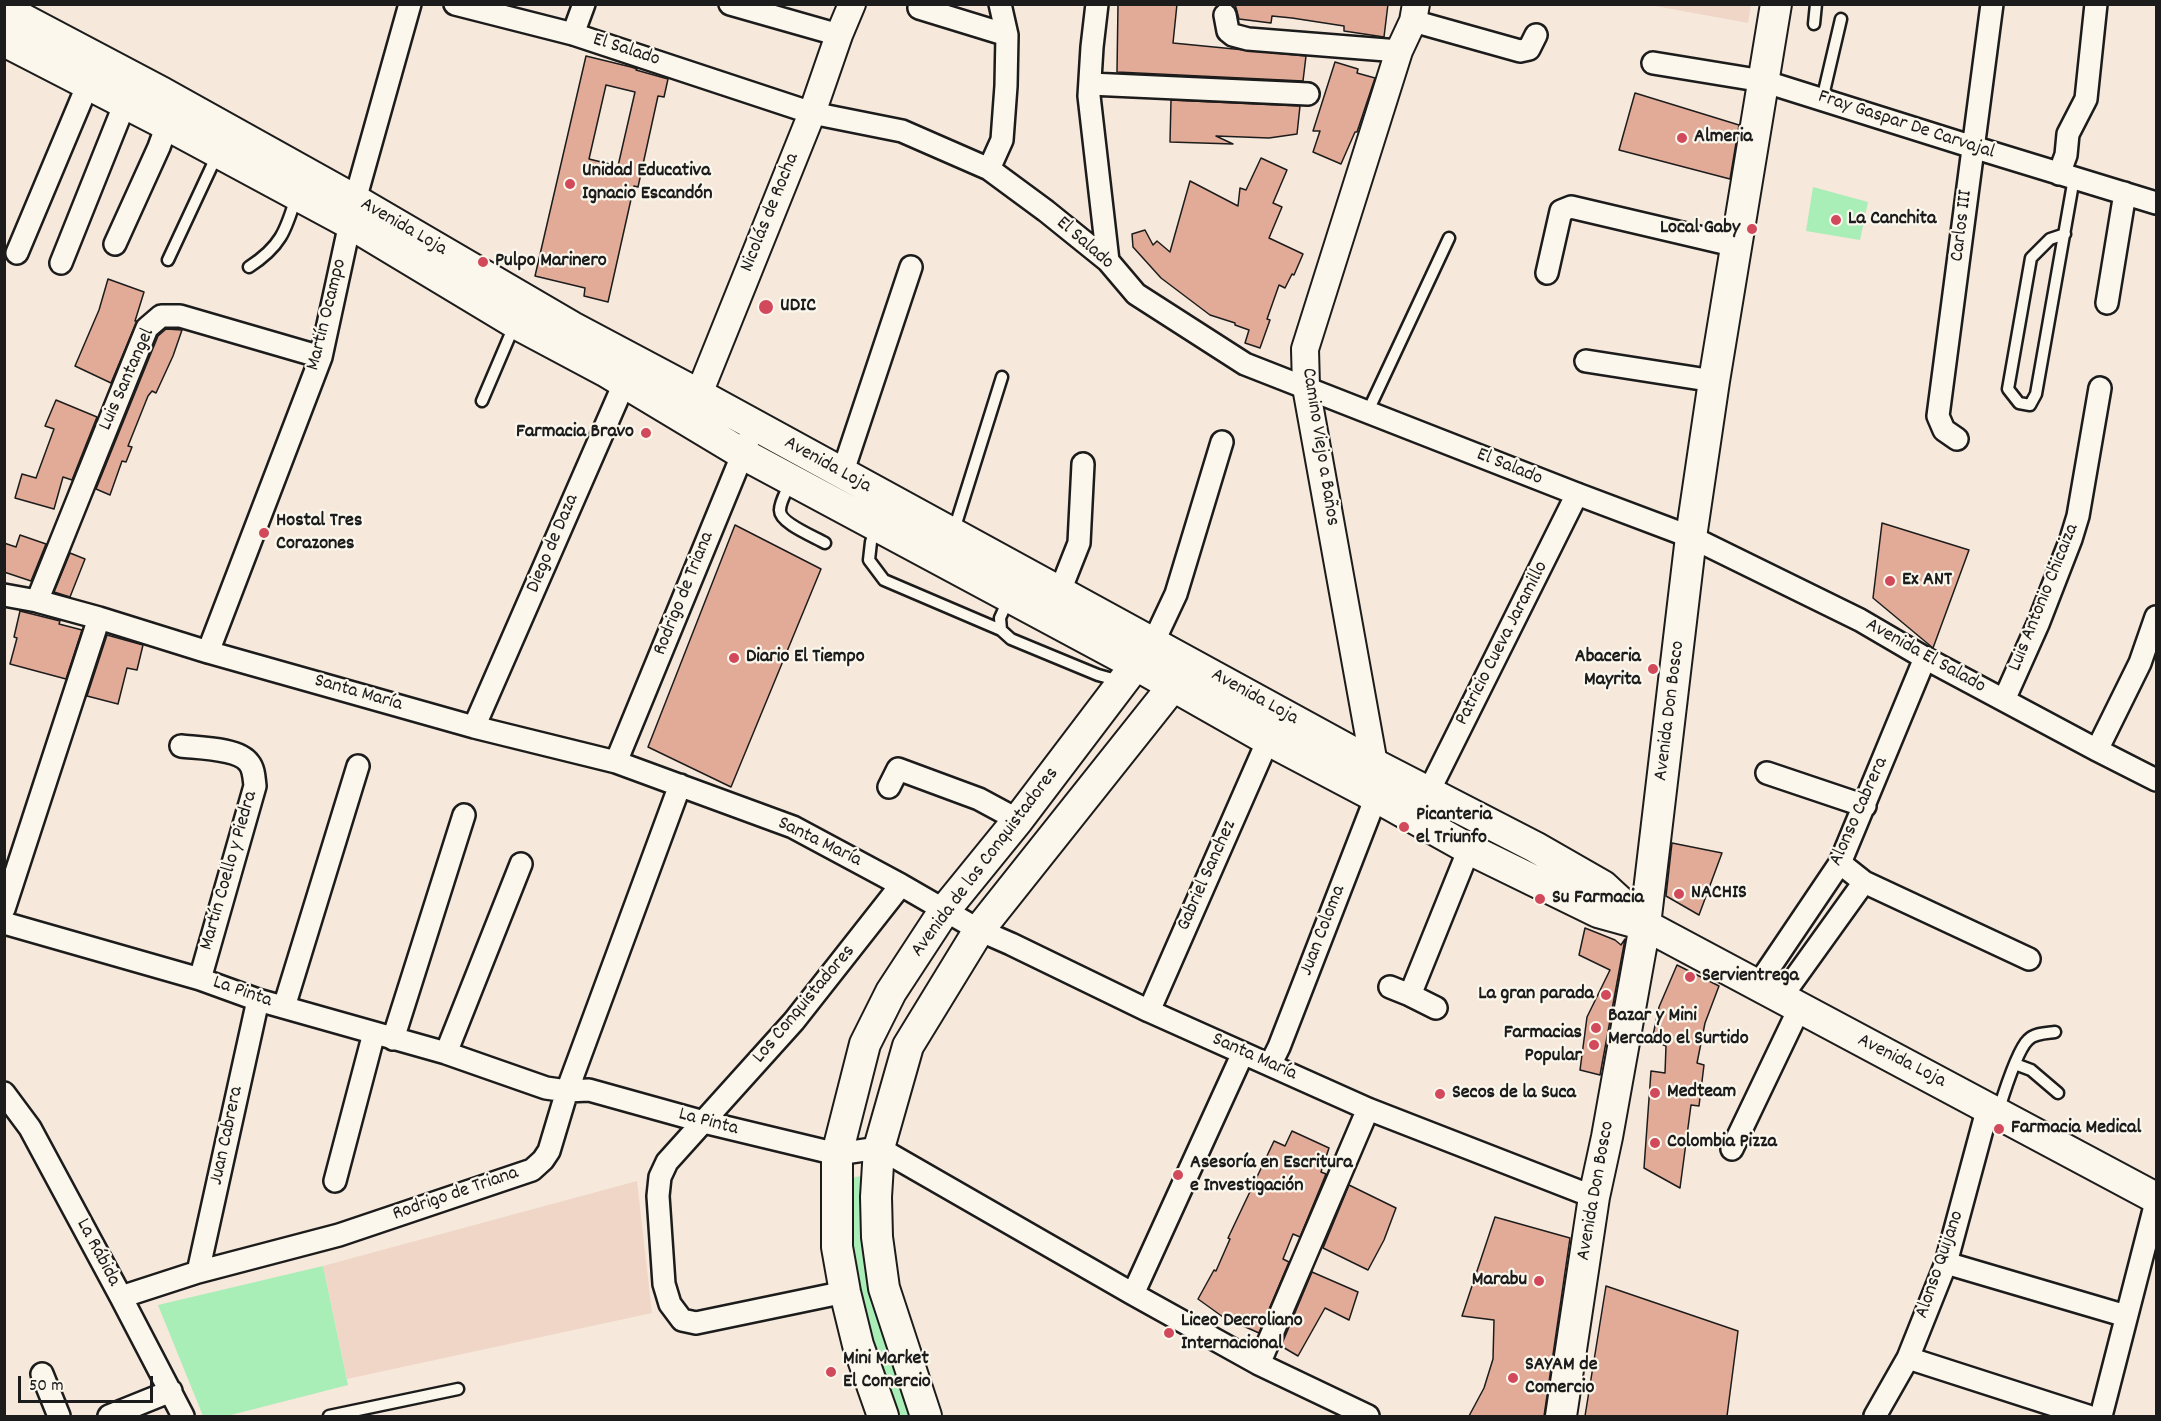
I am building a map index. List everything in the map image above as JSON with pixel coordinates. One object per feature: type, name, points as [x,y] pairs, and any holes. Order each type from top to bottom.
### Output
[{"type":"main road","name":"Avenida Don Bosco","points":[[1561,1416],[1594,1197],[1645,925],[1691,537],[1714,381],[1776,4]]},
{"type":"main road","name":"Avenida Loja","points":[[6,15],[163,93],[352,211],[516,323],[629,371],[693,407],[754,425],[1060,591],[1137,663],[1191,664],[1428,793],[1526,842],[1604,886],[1645,925]]},
{"type":"main road","name":"Avenida Loja","points":[[4,41],[297,194],[352,211],[572,327],[629,371]]},
{"type":"main road","name":"Avenida Loja","points":[[693,407],[743,454],[1009,598],[1137,663],[1268,740],[1376,796],[1468,849],[1598,912],[1645,925],[2157,1200]]},
{"type":"main road","name":"Avenida de los Conquistadores","points":[[883,1416],[858,1345],[837,1247],[837,1154],[865,1044],[891,992],[944,911],[1018,820],[1137,663]]},
{"type":"main road","name":"Avenida de los Conquistadores","points":[[926,1416],[884,1288],[877,1237],[876,1197],[879,1148],[908,1046],[979,930],[1191,664]]},
{"type":"street","name":"Martín Ocampo","points":[[208,652],[321,357],[352,211],[410,4]]},
{"type":"street","name":"El Salado","points":[[455,4],[573,34],[812,112],[902,131],[989,169],[1108,261],[1136,294],[1245,364],[1577,495],[1691,537]]},
{"type":"street","points":[[573,34],[584,4]]},
{"type":"street","points":[[730,4],[839,35]]},
{"type":"street","name":"Nicolás de Rocha","points":[[693,407],[812,112],[852,4]]},
{"type":"street","points":[[989,169],[1002,140],[1006,86],[1007,35],[1000,4]]},
{"type":"street","points":[[1084,4],[1092,47]]},
{"type":"street","points":[[1097,4],[1089,96],[1108,261]]},
{"type":"street","name":"Carlos III","points":[[1957,439],[1944,430],[1938,416],[1992,4]]},
{"type":"street","points":[[2067,176],[2068,134],[2086,99],[2096,4]]},
{"type":"street","points":[[919,8],[1007,35]]},
{"type":"street","points":[[1415,13],[1520,51],[1529,49],[1536,35]]},
{"type":"street","name":"Camino Viejo a Baños","points":[[1376,796],[1374,764],[1306,387],[1305,349],[1399,51],[1415,13]]},
{"type":"street","points":[[1226,15],[1228,31],[1233,35],[1248,39],[1399,51]]},
{"type":"street","name":"Fray Gaspar De Carvajal","points":[[1653,63],[1763,81],[2157,203]]},
{"type":"street","points":[[17,253],[88,84]]},
{"type":"street","points":[[1090,84],[1308,94]]},
{"type":"street","points":[[61,263],[125,103]]},
{"type":"street","points":[[116,244],[167,125]]},
{"type":"street","points":[[2107,303],[2125,193]]},
{"type":"street","points":[[1547,273],[1561,212],[1571,207],[1737,246]]},
{"type":"street","points":[[842,474],[911,267]]},
{"type":"street","name":"Luis Santangel","points":[[37,601],[147,328],[161,316],[180,316],[321,357]]},
{"type":"street","points":[[1586,361],[1714,381]]},
{"type":"street","name":"Diego de Daza","points":[[474,727],[629,371]]},
{"type":"street","name":"Luis Antonio Chicaiza","points":[[2004,700],[2038,624],[2071,539],[2078,516],[2100,388]]},
{"type":"street","name":"Rodrigo de Triana","points":[[616,762],[754,425]]},
{"type":"street","points":[[1137,663],[1176,594],[1222,442]]},
{"type":"street","points":[[1060,591],[1079,543],[1083,464]]},
{"type":"street","name":"Patricio Cueva Jaramillo","points":[[1428,793],[1577,495]]},
{"type":"street","name":"Avenida El Salado","points":[[1691,537],[1860,621],[1925,658],[2157,780]]},
{"type":"street","name":"Santa María","points":[[4,595],[37,601],[99,618],[208,652],[474,727],[616,762],[793,827],[979,930],[1149,1011],[1368,1109],[1594,1197]]},
{"type":"street","points":[[2097,750],[2140,663],[2157,617]]},
{"type":"street","points":[[4,909],[99,618]]},
{"type":"street","name":"Alonso Cabrera","points":[[1779,998],[1865,806],[1925,658]]},
{"type":"street","name":"Gabriel Sanchez","points":[[1149,1011],[1268,740]]},
{"type":"street","name":"Martín Coello y Piedra","points":[[181,746],[236,753],[248,760],[253,768],[255,786],[200,979]]},
{"type":"street","points":[[284,1007],[358,766]]},
{"type":"street","points":[[889,787],[898,769],[979,799],[1018,820]]},
{"type":"street","points":[[1767,773],[1865,806]]},
{"type":"street","name":"Rodrigo de Triana","points":[[121,1297],[198,1272],[339,1235],[532,1170],[543,1160],[549,1151],[567,1091],[680,785]]},
{"type":"street","name":"Juan Coloma","points":[[1270,1065],[1376,796]]},
{"type":"street","points":[[335,1181],[383,1036],[464,815]]},
{"type":"street","points":[[1410,995],[1468,849]]},
{"type":"street","points":[[1840,863],[1864,882],[2029,958]]},
{"type":"street","points":[[446,1053],[522,864]]},
{"type":"street","name":"Alonso Cabrera","points":[[1779,998],[1864,882]]},
{"type":"street","name":"Los Conquistadores","points":[[704,1122],[794,1021],[901,885]]},
{"type":"street","name":"La Pinta","points":[[4,923],[200,979],[258,1000],[446,1053],[546,1088],[567,1091],[589,1090],[704,1122],[837,1154],[879,1148]]},
{"type":"street","points":[[1390,987],[1436,1008]]},
{"type":"street","points":[[1732,1149],[1779,998]]},
{"type":"street","name":"Juan Cabrera","points":[[198,1272],[258,1000]]},
{"type":"street","points":[[1133,1294],[1243,1053]]},
{"type":"street","name":"La Rábida","points":[[4,1093],[30,1128],[183,1416]]},
{"type":"street","points":[[1259,1364],[1368,1109]]},
{"type":"street","name":"Alonso Quijano","points":[[1875,1416],[1908,1358],[1946,1263],[1993,1110]]},
{"type":"street","points":[[704,1122],[667,1162],[660,1177],[658,1196],[664,1284],[670,1304],[682,1320],[696,1323],[845,1292]]},
{"type":"street","points":[[879,1148],[1259,1364],[1368,1416]]},
{"type":"street","points":[[2101,1416],[2157,1200]]},
{"type":"street","points":[[1946,1263],[2126,1317]]},
{"type":"street","points":[[1908,1358],[2088,1416]]},
{"type":"street","points":[[42,1374],[60,1416]]},
{"type":"street","points":[[109,1416],[171,1391]]},
{"type":"lane","points":[[1814,24],[1816,4]]},
{"type":"lane","points":[[1822,100],[1840,19]]},
{"type":"lane","points":[[168,260],[218,152]]},
{"type":"lane","points":[[2065,234],[2050,239],[2031,258],[2008,389],[2019,404],[2030,405],[2036,394],[2065,234],[2067,176]]},
{"type":"lane","points":[[249,267],[261,260],[279,243],[297,194]]},
{"type":"lane","points":[[1368,411],[1449,238]]},
{"type":"lane","points":[[482,401],[516,323]]},
{"type":"lane","points":[[953,534],[1002,376]]},
{"type":"lane","points":[[790,480],[779,509],[781,516],[791,525],[825,543]]},
{"type":"lane","points":[[876,526],[869,560],[884,580],[1000,630],[1011,639],[1098,675],[1137,663]]},
{"type":"lane","points":[[1000,630],[1000,618],[1009,598]]},
{"type":"lane","points":[[1993,1110],[2028,1039],[2040,1034],[2055,1032]]},
{"type":"lane","points":[[2015,1064],[2031,1070],[2058,1094]]},
{"type":"lane","points":[[329,1416],[458,1389]]},
{"type":"shaded area","points":[[1751,4],[1748,23],[1650,5]]},
{"type":"shaded area","points":[[637,1181],[652,1313],[347,1379],[323,1266]]},
{"type":"green space","name":"La Canchita","points":[[1813,187],[1868,202],[1860,240],[1806,231]]},
{"type":"green space","points":[[863,1176],[913,1416],[896,1416],[863,1307],[853,1259],[850,1187],[855,1177]]},
{"type":"green space","points":[[323,1266],[348,1385],[227,1416],[203,1416],[158,1305]]},
{"type":"building","points":[[1118,4],[1177,4],[1173,43],[1306,56],[1303,81],[1117,72]]},
{"type":"building","points":[[1235,4],[1388,4],[1384,37],[1344,31],[1344,26],[1292,18],[1272,16],[1271,23],[1239,19]]},
{"type":"building","points":[[586,56],[668,79],[664,97],[658,96],[638,187],[634,186],[608,302],[584,296],[585,288],[535,276]],"holes":[[[606,85],[635,92],[618,166],[589,159]]]},
{"type":"building","points":[[1335,62],[1358,69],[1357,73],[1375,78],[1357,132],[1341,164],[1313,152],[1320,131],[1313,131]]},
{"type":"building","name":"Almeria","points":[[1635,93],[1739,125],[1730,179],[1619,150]]},
{"type":"building","points":[[1171,100],[1300,106],[1297,134],[1269,138],[1216,136],[1233,144],[1170,142]]},
{"type":"building","points":[[1261,158],[1287,170],[1273,203],[1282,207],[1269,238],[1303,254],[1294,275],[1292,274],[1285,288],[1279,285],[1260,348],[1245,343],[1249,330],[1210,315],[1161,278],[1133,247],[1132,234],[1145,230],[1153,245],[1157,241],[1170,252],[1190,181],[1238,206],[1240,188],[1246,190]]},
{"type":"building","points":[[108,279],[144,292],[135,321],[137,321],[111,383],[75,366],[99,310]]},
{"type":"building","points":[[166,329],[182,330],[156,393],[152,391],[148,396],[128,446],[132,447],[126,462],[122,461],[110,495],[96,489],[158,336]]},
{"type":"building","points":[[56,400],[97,417],[72,480],[63,477],[54,509],[15,498],[22,474],[36,478],[54,429],[45,426]]},
{"type":"building","points":[[1882,523],[1969,550],[1933,648],[1873,598]]},
{"type":"building","name":"Diario El Tiempo","points":[[735,525],[821,569],[731,787],[648,747]]},
{"type":"building","points":[[20,535],[46,544],[31,581],[4,572],[4,543],[16,547]]},
{"type":"building","points":[[70,553],[85,559],[70,597],[54,592]]},
{"type":"building","points":[[20,611],[60,621],[59,624],[82,630],[66,679],[10,664],[17,638],[14,637]]},
{"type":"building","points":[[107,635],[143,645],[137,670],[127,668],[118,704],[87,696]]},
{"type":"building","points":[[1672,843],[1722,853],[1699,915],[1666,896]]},
{"type":"building","points":[[1585,928],[1615,940],[1621,945],[1625,939],[1600,1075],[1580,1070],[1587,1017],[1610,970],[1579,955]]},
{"type":"building","points":[[1677,965],[1719,986],[1705,1023],[1697,1063],[1704,1065],[1699,1106],[1691,1105],[1680,1188],[1644,1168],[1651,1071],[1665,1073],[1666,1046],[1652,1040],[1659,1007]]},
{"type":"building","points":[[1292,1131],[1329,1148],[1321,1172],[1326,1174],[1300,1237],[1293,1234],[1283,1259],[1289,1262],[1259,1333],[1223,1317],[1198,1299],[1214,1270],[1216,1271],[1230,1239],[1228,1238],[1274,1141],[1285,1146]]},
{"type":"building","points":[[1349,1185],[1396,1208],[1384,1240],[1368,1270],[1323,1248]]},
{"type":"building","points":[[1495,1217],[1570,1238],[1544,1416],[1469,1416],[1484,1388],[1493,1359],[1494,1320],[1462,1316]]},
{"type":"building","points":[[1312,1272],[1358,1292],[1349,1320],[1325,1308],[1298,1356],[1281,1346]]},
{"type":"building","points":[[1606,1286],[1738,1331],[1727,1416],[1585,1416]]},
{"type":"place","name":"Almeria","points":[[1682,138]]},
{"type":"place","name":"Unidad Educativa Ignacio Escandón","points":[[570,184]]},
{"type":"place","name":"La Canchita","points":[[1836,220]]},
{"type":"place","name":"Local Gaby","points":[[1752,229]]},
{"type":"place","name":"Pulpo Marinero","points":[[483,262]]},
{"type":"place","name":"UDIC","points":[[766,307]]},
{"type":"place","name":"Farmacia Bravo","points":[[646,433]]},
{"type":"place","name":"Hostal Tres Corazones","points":[[264,533]]},
{"type":"place","name":"Ex ANT","points":[[1890,581]]},
{"type":"place","name":"Diario El Tiempo","points":[[734,658]]},
{"type":"place","name":"Abaceria Mayrita","points":[[1653,669]]},
{"type":"place","name":"Picanteria el Triunfo","points":[[1404,827]]},
{"type":"place","name":"NACHIS","points":[[1679,894]]},
{"type":"place","name":"Su Farmacia","points":[[1540,899]]},
{"type":"place","name":"Servientrega","points":[[1690,977]]},
{"type":"place","name":"La gran parada","points":[[1606,995]]},
{"type":"place","name":"Bazar y Mini Mercado el Surtido","points":[[1596,1028]]},
{"type":"place","name":"Farmacias Popular","points":[[1594,1045]]},
{"type":"place","name":"Medteam","points":[[1655,1093]]},
{"type":"place","name":"Secos de la Suca","points":[[1440,1094]]},
{"type":"place","name":"Farmacia Medical","points":[[1999,1129]]},
{"type":"place","name":"Colombia Pizza","points":[[1655,1143]]},
{"type":"place","name":"Asesoría en Escritura e Investigación","points":[[1178,1175]]},
{"type":"place","name":"Marabu","points":[[1539,1281]]},
{"type":"place","name":"Liceo Decroliano Internacional","points":[[1169,1333]]},
{"type":"place","name":"Mini Market El Comercio","points":[[831,1372]]},
{"type":"place","name":"SAYAM de Comercio","points":[[1513,1378]]}]
